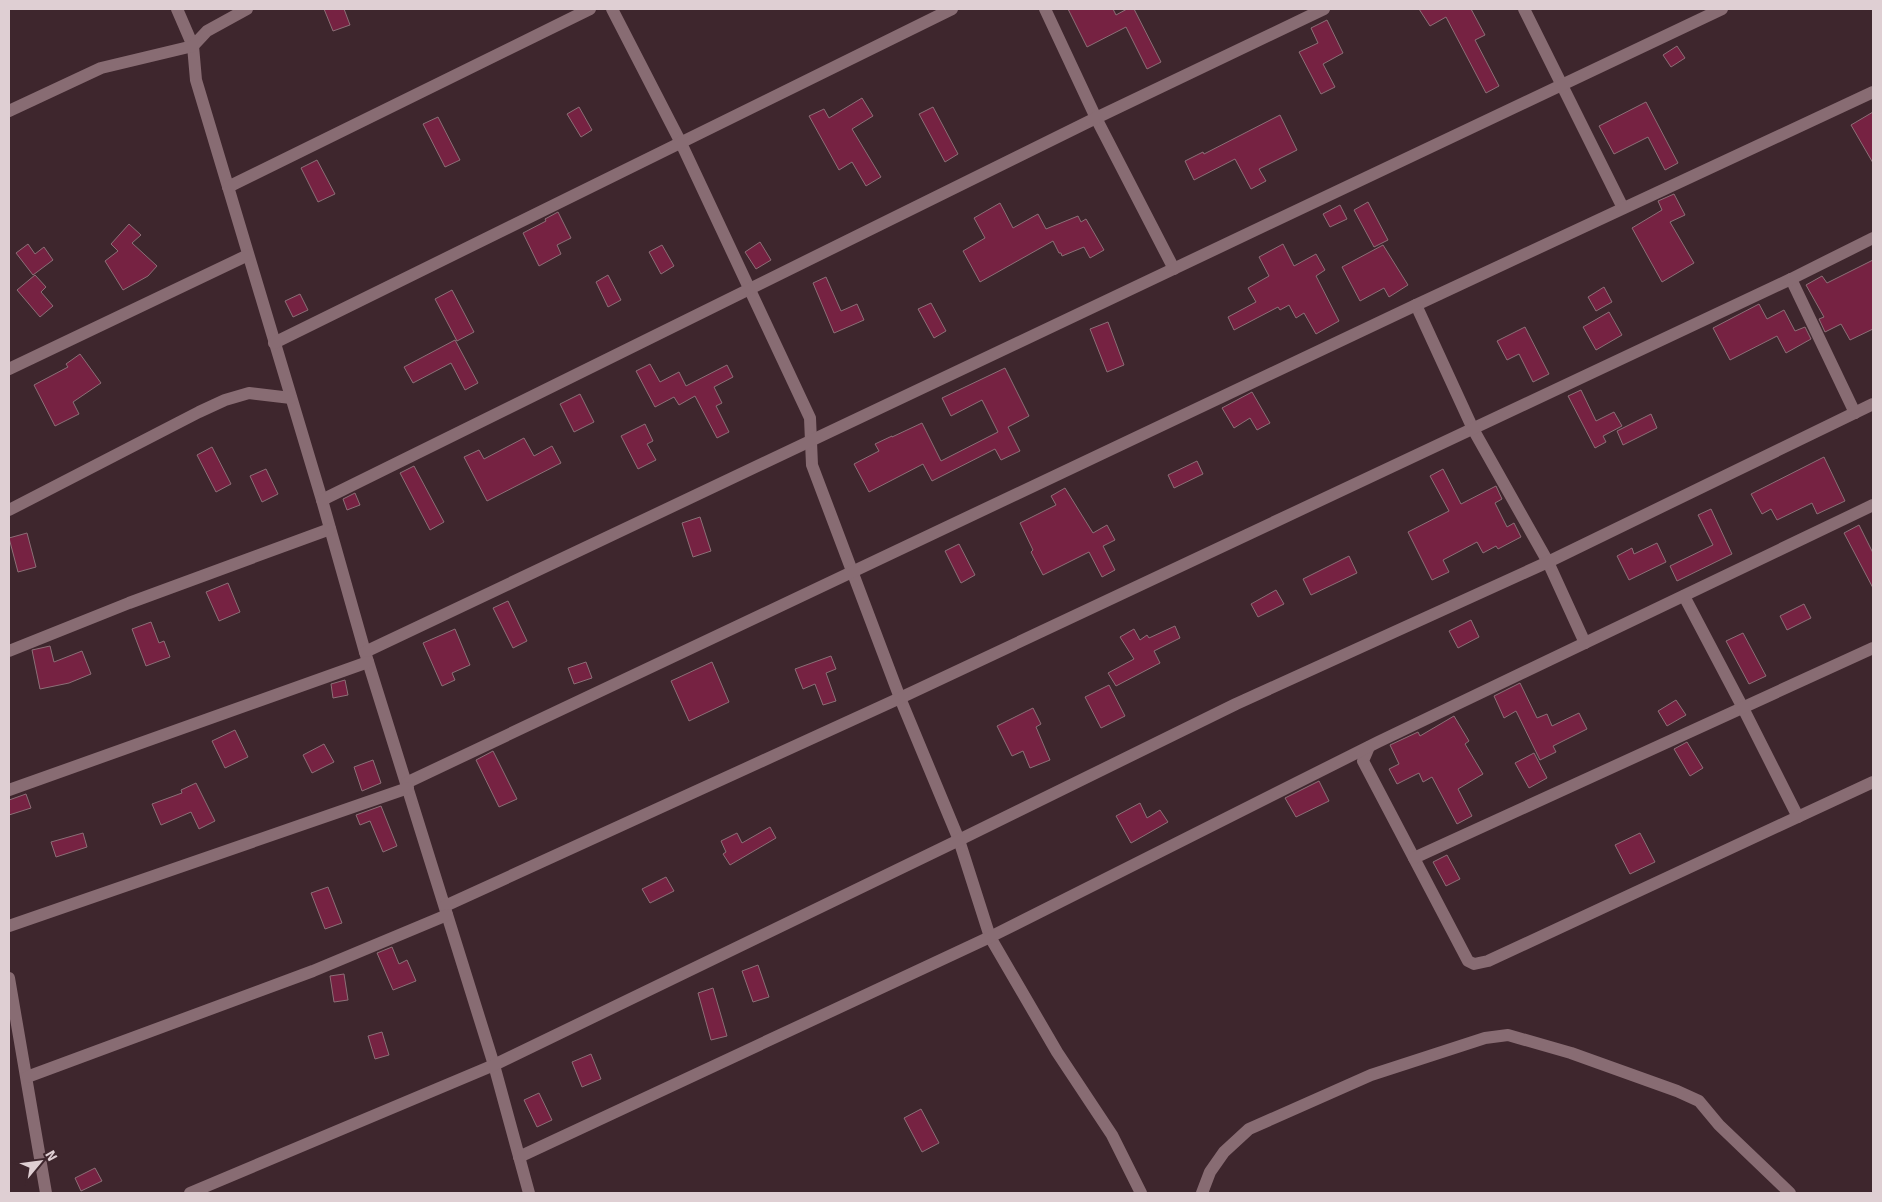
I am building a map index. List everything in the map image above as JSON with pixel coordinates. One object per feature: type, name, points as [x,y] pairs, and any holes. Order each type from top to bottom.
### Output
[{"type":"street","points":[[177,9],[193,46],[196,80],[367,657],[494,1065],[529,1193]]},
{"type":"street","points":[[9,111],[101,68],[193,46],[207,31],[248,9]]},
{"type":"street","points":[[228,187],[590,9]]},
{"type":"street","points":[[612,9],[681,143],[810,418],[812,465],[900,698],[959,840],[990,937],[1057,1052],[1112,1135],[1141,1193]]},
{"type":"street","points":[[274,343],[952,9]]},
{"type":"street","points":[[1046,9],[1096,118],[1174,269]]},
{"type":"street","points":[[322,500],[1096,118],[1324,9]]},
{"type":"street","points":[[1524,9],[1623,208]]},
{"type":"street","points":[[9,790],[367,657],[811,442],[1722,9]]},
{"type":"street","points":[[9,926],[407,786],[851,571],[1873,92]]},
{"type":"street","points":[[27,1077],[314,971],[446,911],[1473,429],[1791,279],[1873,238]]},
{"type":"street","points":[[9,369],[248,254]]},
{"type":"street","points":[[1791,279],[1855,413]]},
{"type":"street","points":[[1416,305],[1473,429],[1548,562],[1585,643]]},
{"type":"street","points":[[9,510],[225,400],[249,393],[291,398]]},
{"type":"street","points":[[190,1193],[494,1065],[1236,704],[1548,562],[1873,404]]},
{"type":"street","points":[[519,1156],[990,937],[1369,747],[1873,506]]},
{"type":"street","points":[[9,651],[128,603],[330,529]]},
{"type":"street","points":[[1684,596],[1798,817]]},
{"type":"street","points":[[1414,858],[1873,648]]},
{"type":"street","points":[[1369,747],[1363,761],[1468,961],[1474,964],[1488,962],[1873,782]]},
{"type":"street","points":[[9,978],[46,1193]]},
{"type":"street","points":[[1202,1193],[1210,1172],[1224,1152],[1249,1129],[1371,1075],[1485,1038],[1508,1035],[1571,1053],[1677,1091],[1698,1101],[1719,1125],[1790,1193]]},
{"type":"building","points":[[324,9],[344,9],[350,25],[333,31]]},
{"type":"building","points":[[1068,9],[1113,9],[1116,15],[1127,9],[1134,9],[1161,62],[1147,69],[1126,27],[1087,47]]},
{"type":"building","points":[[1419,9],[1471,9],[1485,35],[1475,40],[1499,86],[1486,93],[1446,17],[1430,26]]},
{"type":"building","points":[[1327,20],[1343,53],[1323,64],[1335,87],[1321,94],[1299,52],[1318,43],[1311,28]]},
{"type":"building","points":[[1677,46],[1685,58],[1671,67],[1663,55]]},
{"type":"building","points":[[862,98],[873,116],[852,129],[881,177],[866,186],[852,162],[839,170],[809,116],[824,109],[829,118]]},
{"type":"building","points":[[1646,102],[1678,163],[1665,170],[1648,137],[1614,154],[1599,126]]},
{"type":"building","points":[[579,107],[592,130],[581,137],[567,114]]},
{"type":"building","points":[[933,107],[958,154],[945,162],[919,114]]},
{"type":"building","points":[[1873,112],[1873,163],[1851,125]]},
{"type":"building","points":[[1280,115],[1297,150],[1259,169],[1266,181],[1251,189],[1235,159],[1194,180],[1185,161],[1203,152],[1204,154]]},
{"type":"building","points":[[438,117],[460,160],[445,167],[423,124]]},
{"type":"building","points":[[317,160],[335,194],[318,202],[301,168]]},
{"type":"building","points":[[1674,194],[1685,215],[1670,222],[1694,263],[1662,282],[1632,228],[1662,210],[1658,201]]},
{"type":"building","points":[[1368,202],[1388,240],[1374,247],[1354,210]]},
{"type":"building","points":[[1000,203],[1013,228],[1038,214],[1046,229],[1078,216],[1081,222],[1086,219],[1104,250],[1090,258],[1084,247],[1062,256],[1053,241],[980,282],[963,251],[985,238],[974,218]]},
{"type":"building","points":[[1340,205],[1347,219],[1330,227],[1323,214]]},
{"type":"building","points":[[558,212],[571,238],[557,245],[561,254],[539,266],[523,233],[546,221],[545,219]]},
{"type":"building","points":[[129,224],[141,235],[132,243],[157,266],[148,276],[123,290],[105,261],[118,251],[111,244]]},
{"type":"building","points":[[760,242],[771,260],[756,269],[745,252]]},
{"type":"building","points":[[28,244],[35,254],[44,247],[53,260],[33,275],[16,253]]},
{"type":"building","points":[[1283,244],[1294,266],[1316,254],[1325,270],[1316,276],[1339,321],[1316,334],[1304,313],[1296,318],[1289,305],[1280,310],[1278,307],[1234,330],[1228,317],[1256,302],[1248,288],[1269,276],[1259,257]]},
{"type":"building","points":[[662,245],[674,266],[661,274],[649,252]]},
{"type":"building","points":[[1383,245],[1408,285],[1389,297],[1384,288],[1360,301],[1342,267]]},
{"type":"building","points":[[1873,260],[1873,329],[1850,340],[1841,324],[1825,332],[1819,319],[1824,317],[1806,285],[1822,276],[1827,283]]},
{"type":"building","points":[[35,275],[46,287],[41,292],[53,306],[40,317],[17,290]]},
{"type":"building","points":[[608,275],[621,300],[608,307],[596,282]]},
{"type":"building","points":[[826,277],[841,311],[857,304],[864,320],[834,333],[813,283]]},
{"type":"building","points":[[1604,287],[1612,302],[1596,311],[1588,297]]},
{"type":"building","points":[[452,290],[474,332],[457,341],[435,299]]},
{"type":"building","points":[[300,294],[308,310],[293,317],[285,301]]},
{"type":"building","points":[[931,303],[946,331],[934,338],[918,309]]},
{"type":"building","points":[[1759,304],[1767,319],[1784,310],[1795,331],[1805,327],[1811,339],[1786,353],[1777,336],[1730,360],[1713,328]]},
{"type":"building","points":[[1609,312],[1622,335],[1596,350],[1583,327]]},
{"type":"building","points":[[1108,322],[1124,365],[1107,372],[1090,329]]},
{"type":"building","points":[[1525,327],[1549,374],[1533,382],[1519,354],[1507,360],[1497,341]]},
{"type":"building","points":[[455,340],[478,383],[465,390],[451,363],[413,383],[404,367]]},
{"type":"building","points":[[80,354],[101,383],[73,402],[79,414],[55,426],[34,385],[68,367],[66,364]]},
{"type":"building","points":[[650,364],[660,382],[679,372],[686,386],[727,365],[733,377],[714,387],[722,403],[716,406],[729,432],[717,438],[695,396],[679,405],[674,397],[655,407],[636,371]]},
{"type":"building","points":[[1005,368],[1029,416],[1008,427],[1020,451],[1001,460],[995,449],[932,481],[923,464],[869,492],[854,464],[879,451],[875,444],[892,436],[922,423],[941,461],[998,432],[982,400],[951,416],[942,398]]},
{"type":"building","points":[[1581,390],[1596,421],[1614,412],[1622,426],[1603,436],[1606,442],[1595,448],[1568,396]]},
{"type":"building","points":[[1252,392],[1270,423],[1257,430],[1250,418],[1234,428],[1222,408]]},
{"type":"building","points":[[580,394],[594,422],[574,432],[560,404]]},
{"type":"building","points":[[1651,414],[1657,428],[1623,445],[1617,431]]},
{"type":"building","points":[[645,424],[653,441],[647,444],[656,460],[638,469],[621,436]]},
{"type":"building","points":[[524,438],[534,456],[552,446],[561,463],[487,501],[464,457],[479,450],[484,459]]},
{"type":"building","points":[[212,447],[231,484],[216,492],[197,455]]},
{"type":"building","points":[[1824,457],[1845,501],[1817,514],[1812,503],[1777,520],[1771,509],[1762,514],[1751,494]]},
{"type":"building","points":[[1197,461],[1203,474],[1174,488],[1168,475]]},
{"type":"building","points":[[414,466],[444,522],[430,530],[400,473]]},
{"type":"building","points":[[266,469],[278,494],[262,502],[250,476]]},
{"type":"building","points":[[1443,469],[1461,504],[1496,486],[1502,499],[1495,503],[1507,527],[1514,523],[1521,537],[1498,549],[1496,546],[1483,553],[1477,542],[1443,560],[1449,572],[1432,580],[1408,532],[1449,511],[1430,476]]},
{"type":"building","points":[[1065,488],[1093,533],[1107,525],[1115,540],[1103,546],[1115,570],[1102,577],[1089,552],[1043,575],[1031,552],[1033,550],[1020,523],[1056,505],[1051,496]]},
{"type":"building","points":[[355,493],[360,505],[347,510],[343,499]]},
{"type":"building","points":[[1711,509],[1732,554],[1677,581],[1670,566],[1713,545],[1698,515]]},
{"type":"building","points":[[700,517],[711,551],[693,557],[682,523]]},
{"type":"building","points":[[1859,525],[1873,553],[1873,588],[1844,533]]},
{"type":"building","points":[[27,533],[36,567],[18,572],[9,538]]},
{"type":"building","points":[[1657,543],[1666,562],[1629,580],[1617,556],[1632,548],[1634,554]]},
{"type":"building","points":[[959,544],[975,575],[961,583],[945,551]]},
{"type":"building","points":[[1349,556],[1357,573],[1311,595],[1303,579]]},
{"type":"building","points":[[228,583],[240,612],[219,621],[206,592]]},
{"type":"building","points":[[1276,590],[1284,604],[1258,617],[1251,604]]},
{"type":"building","points":[[508,601],[527,641],[513,648],[493,608]]},
{"type":"building","points":[[1804,604],[1811,618],[1787,630],[1780,616]]},
{"type":"building","points":[[1471,620],[1479,637],[1458,648],[1449,631]]},
{"type":"building","points":[[151,622],[159,643],[164,641],[170,657],[146,666],[132,629]]},
{"type":"building","points":[[1175,626],[1180,638],[1154,651],[1160,663],[1116,686],[1108,673],[1134,659],[1120,637],[1134,629],[1140,640],[1147,635],[1149,638]]},
{"type":"building","points":[[455,629],[470,665],[452,673],[455,680],[442,686],[423,643]]},
{"type":"building","points":[[1743,633],[1766,676],[1749,684],[1726,641]]},
{"type":"building","points":[[50,646],[54,662],[82,651],[91,674],[69,683],[40,689],[32,650]]},
{"type":"building","points":[[831,656],[836,669],[826,673],[836,701],[823,705],[815,684],[803,689],[795,669]]},
{"type":"building","points":[[586,662],[592,678],[574,684],[568,668]]},
{"type":"building","points":[[712,662],[729,702],[689,721],[671,681]]},
{"type":"building","points":[[345,680],[348,695],[333,698],[331,684]]},
{"type":"building","points":[[1520,683],[1537,718],[1547,714],[1552,726],[1579,713],[1587,729],[1553,746],[1556,752],[1540,760],[1516,711],[1504,718],[1494,696]]},
{"type":"building","points":[[1109,685],[1125,716],[1101,728],[1085,697]]},
{"type":"building","points":[[1676,700],[1686,715],[1667,726],[1658,711]]},
{"type":"building","points":[[1033,708],[1041,724],[1036,727],[1050,760],[1030,768],[1023,751],[1012,756],[997,726]]},
{"type":"building","points":[[1454,716],[1469,741],[1465,744],[1483,774],[1458,789],[1472,816],[1457,824],[1432,777],[1423,782],[1419,773],[1397,784],[1389,769],[1399,764],[1390,745],[1418,732],[1420,736]]},
{"type":"building","points":[[235,730],[248,757],[225,768],[212,741]]},
{"type":"building","points":[[1687,742],[1703,768],[1690,776],[1674,749]]},
{"type":"building","points":[[324,744],[334,762],[312,773],[303,755]]},
{"type":"building","points":[[493,751],[517,799],[499,807],[476,760]]},
{"type":"building","points":[[1534,753],[1547,778],[1529,788],[1515,763]]},
{"type":"building","points":[[373,760],[381,783],[362,791],[354,767]]},
{"type":"building","points":[[1319,781],[1329,801],[1296,817],[1285,798]]},
{"type":"building","points":[[196,783],[215,821],[199,829],[191,812],[161,825],[152,804],[182,793],[181,790]]},
{"type":"building","points":[[26,794],[31,808],[9,815],[9,800]]},
{"type":"building","points":[[1140,803],[1147,818],[1160,810],[1168,822],[1131,843],[1116,816]]},
{"type":"building","points":[[381,806],[397,846],[383,852],[370,821],[360,825],[356,815]]},
{"type":"building","points":[[770,827],[776,838],[730,865],[723,854],[726,852],[721,841],[737,833],[742,843]]},
{"type":"building","points":[[83,833],[87,847],[56,857],[51,842]]},
{"type":"building","points":[[1640,833],[1655,862],[1630,874],[1615,845]]},
{"type":"building","points":[[1447,855],[1460,879],[1446,886],[1433,862]]},
{"type":"building","points":[[666,877],[674,891],[650,903],[642,889]]},
{"type":"building","points":[[328,887],[342,923],[325,929],[311,893]]},
{"type":"building","points":[[392,947],[399,964],[407,960],[416,981],[393,990],[377,953]]},
{"type":"building","points":[[758,965],[769,997],[753,1002],[742,971]]},
{"type":"building","points":[[344,974],[348,1000],[334,1002],[330,976]]},
{"type":"building","points":[[713,988],[727,1036],[711,1040],[698,993]]},
{"type":"building","points":[[382,1032],[389,1055],[375,1059],[368,1036]]},
{"type":"building","points":[[591,1054],[601,1079],[582,1087],[572,1062]]},
{"type":"building","points":[[539,1093],[552,1120],[537,1127],[524,1100]]},
{"type":"building","points":[[921,1109],[939,1143],[922,1152],[904,1118]]},
{"type":"building","points":[[95,1168],[102,1181],[81,1191],[75,1178]]}]
